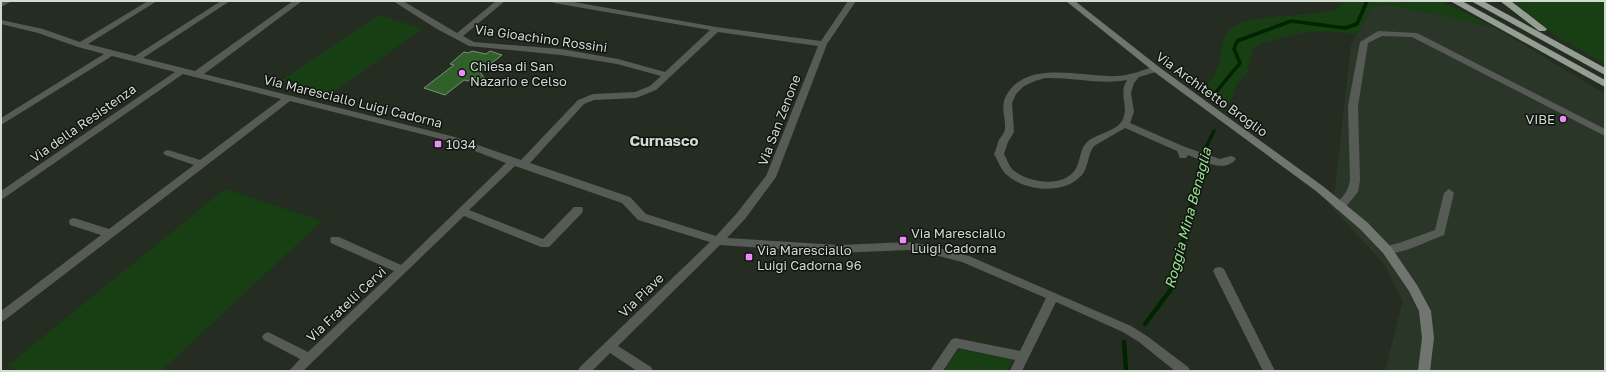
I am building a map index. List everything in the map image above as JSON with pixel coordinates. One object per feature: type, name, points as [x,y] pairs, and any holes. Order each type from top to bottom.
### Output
[{"type":"highway","points":[[1455,1],[1568,62],[1605,84]]},
{"type":"highway","points":[[1476,1],[1605,72]]},
{"type":"highway","points":[[1506,1],[1540,28],[1578,52],[1588,62]]},
{"type":"street","points":[[1,5],[8,1]]},
{"type":"street","points":[[81,45],[153,1]]},
{"type":"street","points":[[136,59],[226,1]]},
{"type":"street","points":[[196,75],[298,1]]},
{"type":"street","points":[[458,36],[501,1]]},
{"type":"street","points":[[554,1],[587,4],[716,29],[823,44]]},
{"type":"street","name":"Via San Zenone","points":[[718,241],[741,216],[770,177],[823,44],[852,1]]},
{"type":"street","name":"Via Architetto Broglio","points":[[1070,1],[1156,69],[1320,188],[1387,250],[1413,288],[1425,311],[1428,338],[1424,371]]},
{"type":"street","name":"Via Gioachino Rossini","points":[[402,2],[440,27],[472,44],[561,52],[618,62],[666,75]]},
{"type":"street","name":"Via Maresciallo Luigi Cadorna","points":[[1,22],[40,31],[81,45],[111,53],[452,139],[626,200],[642,217],[718,241],[839,248],[908,246],[927,249],[965,260],[1053,296],[1127,329],[1184,371]]},
{"type":"street","name":"Via Fratelli Cervi","points":[[295,371],[463,212],[518,163],[581,102],[593,97],[636,95],[653,88],[716,29]]},
{"type":"street","points":[[1340,206],[1353,192],[1355,180],[1353,106],[1364,42],[1381,33],[1414,35],[1605,133]]},
{"type":"street","points":[[1,122],[111,53]]},
{"type":"street","points":[[1136,76],[1127,88],[1129,108],[1128,118],[1124,124],[1115,131],[1091,144],[1085,152],[1080,171],[1072,179],[1046,186],[1026,182],[1012,174],[1004,164],[1000,154],[1003,143],[1009,134],[1010,125],[1007,107],[1008,100],[1019,86],[1040,77],[1052,75],[1079,75],[1114,79],[1136,76],[1156,69]]},
{"type":"street","name":"Via della Resistenza","points":[[1,196],[181,71]]},
{"type":"street","points":[[1,317],[288,98]]},
{"type":"street","points":[[1,112],[12,115]]},
{"type":"street","points":[[1124,124],[1183,152],[1220,163],[1231,159]]},
{"type":"street","points":[[168,153],[201,164]]},
{"type":"street","points":[[1387,250],[1401,247],[1440,232],[1449,193]]},
{"type":"street","points":[[463,212],[545,244],[578,210]]},
{"type":"street","points":[[74,222],[108,234]]},
{"type":"street","name":"Via Fratelli Cervi","points":[[335,240],[402,270]]},
{"type":"street","name":"Via Piave","points":[[584,371],[718,241]]},
{"type":"street","points":[[1219,271],[1269,371]]},
{"type":"street","points":[[1016,371],[1053,296]]},
{"type":"street","name":"Via Fratelli Cervi","points":[[268,337],[309,358]]},
{"type":"street","points":[[936,371],[955,343],[1024,357]]},
{"type":"street","points":[[609,346],[647,371]]},
{"type":"shaded area","points":[[1390,5],[1494,27],[1605,94],[1605,371],[1385,371],[1403,301],[1385,265],[1328,203],[1335,190],[1351,45],[1372,7]]},
{"type":"green space","points":[[1340,1],[1440,1],[1494,27],[1390,5],[1372,7],[1357,34],[1327,31],[1301,33],[1262,43],[1252,50],[1248,72],[1236,85],[1232,99],[1226,107],[1205,87],[1214,76],[1218,67],[1226,35],[1228,31],[1234,27],[1241,23],[1261,18],[1313,14],[1339,9]]},
{"type":"green space","points":[[1513,1],[1605,1],[1605,64],[1556,36]]},
{"type":"green space","points":[[379,15],[422,29],[327,97],[282,80]]},
{"type":"green space","points":[[225,189],[322,221],[161,371],[20,371],[7,366]]},
{"type":"green space","points":[[958,349],[1013,360],[1006,371],[944,371]]},
{"type":"building","name":"Chiesa di San Nazario e Celso","points":[[472,51],[486,54],[490,51],[502,55],[480,72],[488,83],[473,77],[468,81],[464,80],[445,95],[424,88],[454,65],[450,64],[464,52],[468,53]]},
{"type":"waterway","name":"Roggia Mina Benaglia","points":[[1212,97],[1240,63],[1234,49],[1237,41],[1291,21],[1345,28],[1357,24],[1367,1]]},
{"type":"waterway","name":"Roggia Mina Benaglia","points":[[1201,166],[1203,153],[1214,131]]},
{"type":"waterway","name":"Roggia Mina Benaglia","points":[[1145,324],[1172,288],[1201,165]]},
{"type":"waterway","name":"Roggia Mina Benaglia","points":[[1124,342],[1126,371]]},
{"type":"place","name":"Chiesa di San Nazario e Celso","points":[[462,73]]},
{"type":"place","name":"VIBE","points":[[1563,119]]},
{"type":"place","name":"1034","points":[[438,144]]},
{"type":"place","name":"Via Maresciallo Luigi Cadorna","points":[[903,240]]},
{"type":"place","name":"Via Maresciallo Luigi Cadorna 96","points":[[749,257]]},
{"type":"district","name":"Curnasco","points":[[664,141]]}]
